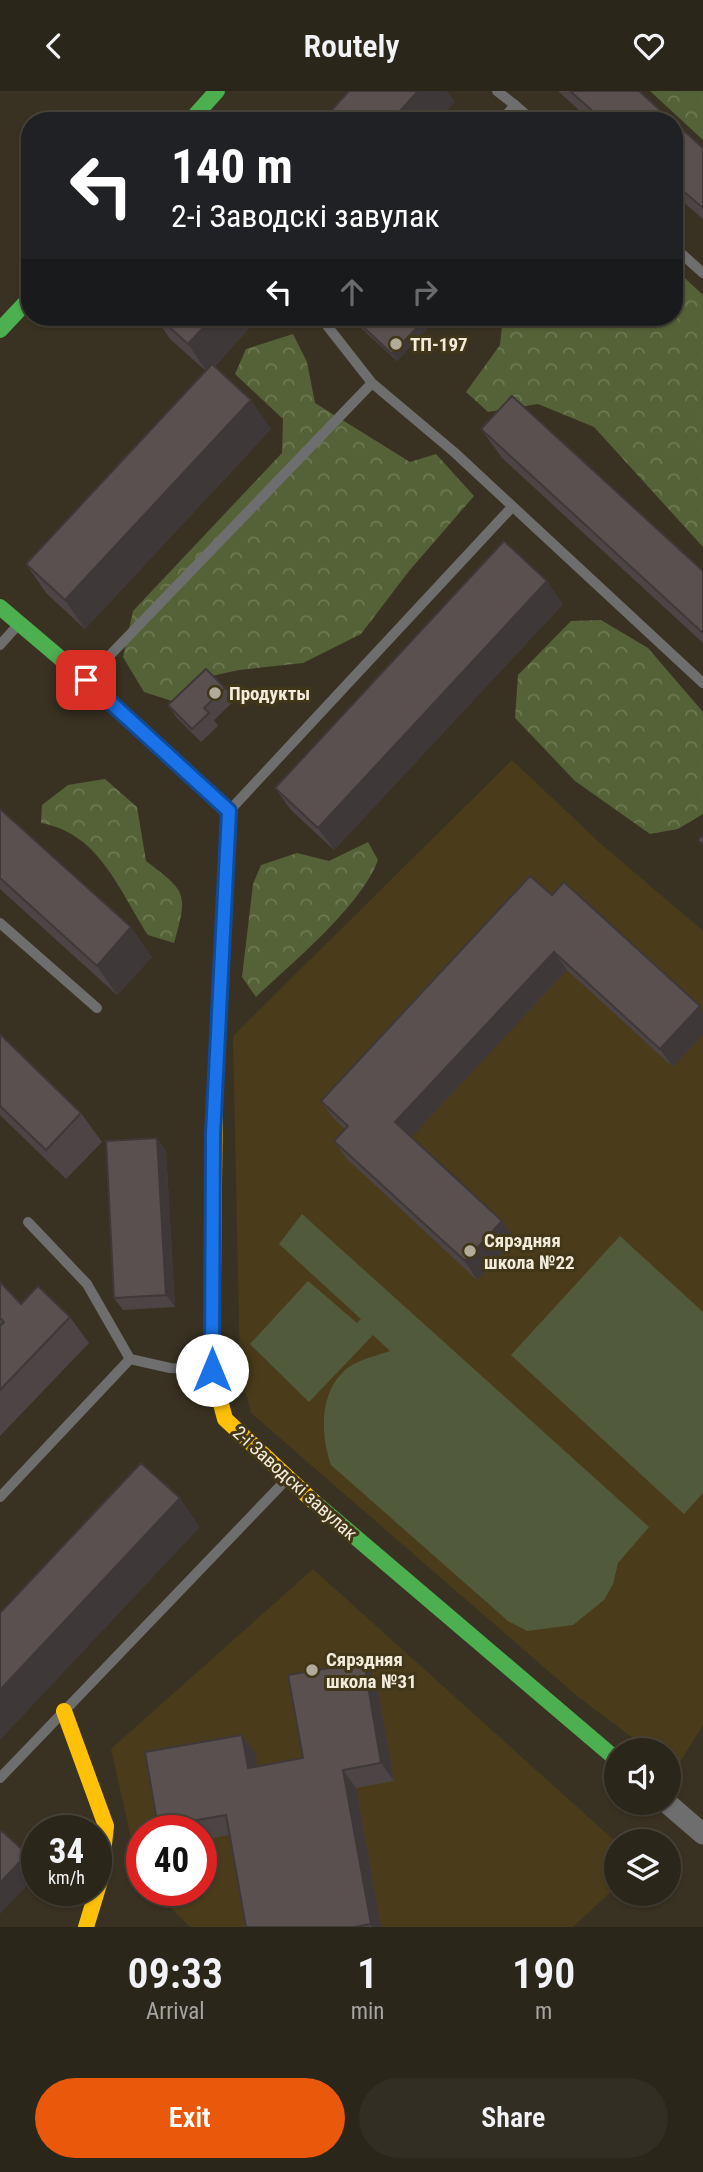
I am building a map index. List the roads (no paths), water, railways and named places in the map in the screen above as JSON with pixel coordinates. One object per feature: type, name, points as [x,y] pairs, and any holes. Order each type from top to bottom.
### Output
[{"type":"street","points":[[198,112],[217,91]]},
{"type":"street","points":[[0,330],[21,307]]},
{"type":"street","points":[[0,607],[86,680],[229,811]]},
{"type":"street","name":"2-і Заводскі завулак","points":[[229,811],[213,1135],[212,1370],[225,1419],[287,1479],[604,1749]]},
{"type":"street","points":[[64,1711],[106,1826],[100,1881],[86,1927]]},
{"type":"street","points":[[681,1815],[703,1833]]},
{"type":"lane","points":[[497,91],[523,112]]},
{"type":"lane","points":[[509,112],[515,105]]},
{"type":"lane","points":[[683,255],[703,273]]},
{"type":"lane","points":[[327,326],[372,383],[454,452],[703,683]]},
{"type":"lane","points":[[86,680],[372,383]]},
{"type":"lane","points":[[229,811],[512,507]]},
{"type":"lane","points":[[0,645],[19,624]]},
{"type":"lane","points":[[0,923],[97,1008]]},
{"type":"lane","points":[[28,1222],[87,1284],[130,1359],[170,1368],[212,1370]]},
{"type":"lane","points":[[0,1497],[130,1359]]},
{"type":"lane","points":[[0,1778],[287,1479]]},
{"type":"place","name":"ТП-197","points":[[396,344]]},
{"type":"place","name":"Продукты","points":[[215,693]]},
{"type":"place","name":"Сярэдняя школа №22","points":[[470,1251]]},
{"type":"place","name":"Сярэдняя школа №31","points":[[312,1670]]}]
